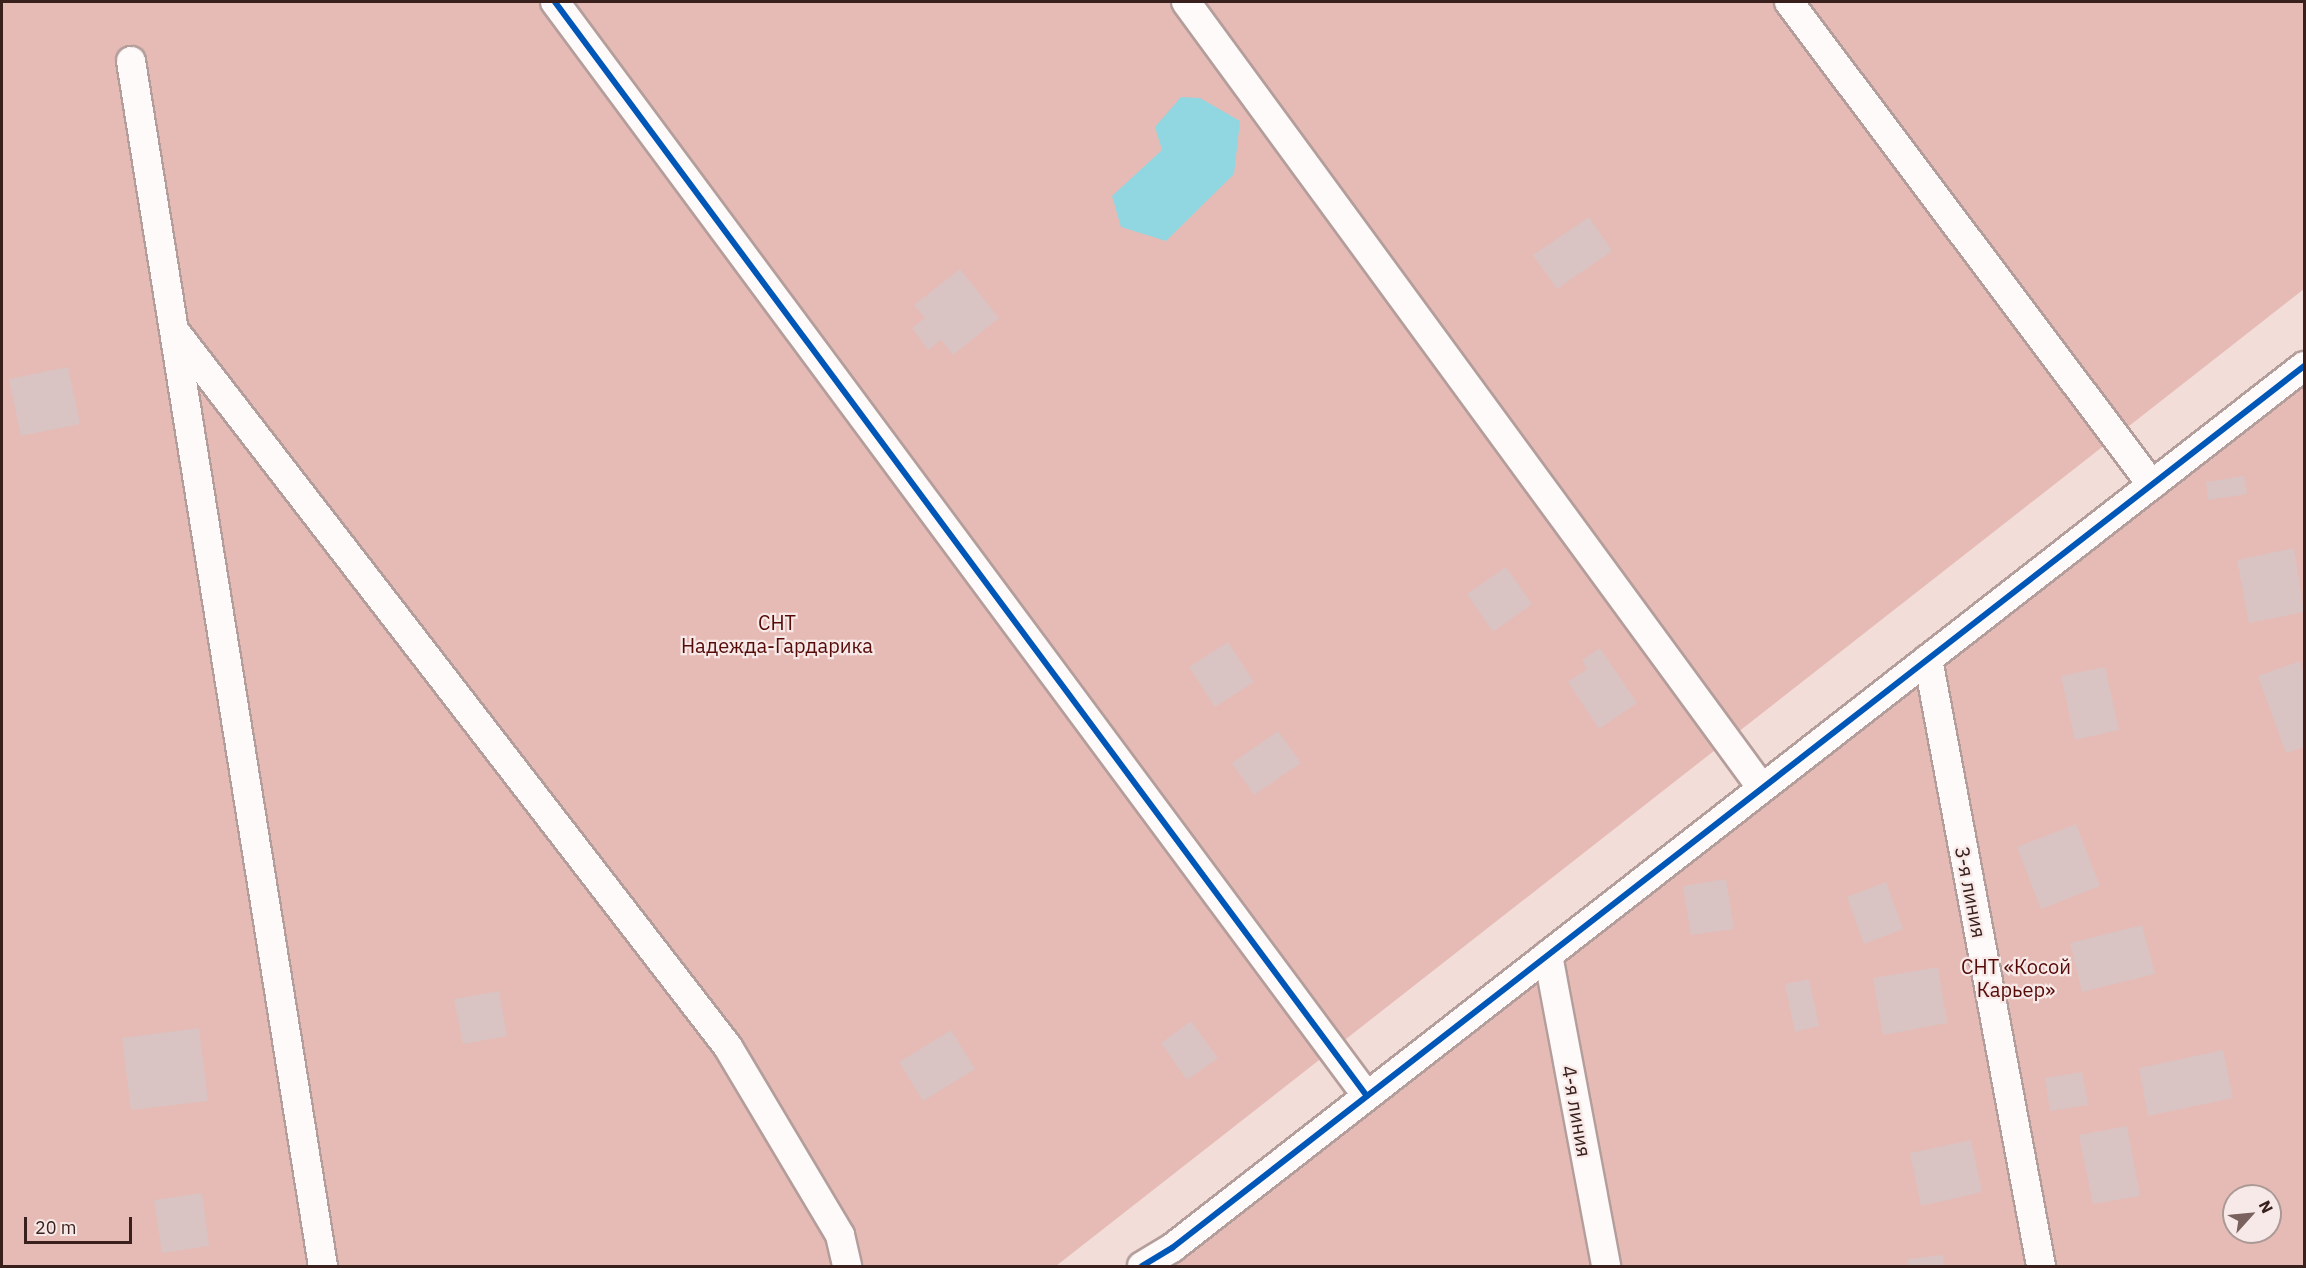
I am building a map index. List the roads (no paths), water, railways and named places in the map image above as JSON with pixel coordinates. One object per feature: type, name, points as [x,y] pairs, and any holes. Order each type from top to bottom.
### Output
[{"type":"street","points":[[555,2],[1367,1096]]},
{"type":"street","points":[[1186,2],[1762,788]]},
{"type":"street","points":[[1789,2],[2152,485]]},
{"type":"street","points":[[131,61],[323,1266]]},
{"type":"street","points":[[174,330],[728,1047],[840,1235],[847,1266]]},
{"type":"street","points":[[1142,1266],[1172,1257],[1367,1096],[2304,366]]},
{"type":"street","name":"3-я линия","points":[[1928,659],[2041,1266]]},
{"type":"street","name":"4-я линия","points":[[1548,955],[1606,1266]]},
{"type":"water","points":[[1181,97],[1200,98],[1240,121],[1234,174],[1166,241],[1121,227],[1112,196],[1162,150],[1155,127]]},
{"type":"park label","name":"СНТ Надежда-Гардарика","points":[[777,634]]},
{"type":"park label","name":"СНТ «Косой Карьер»","points":[[2016,978]]}]
